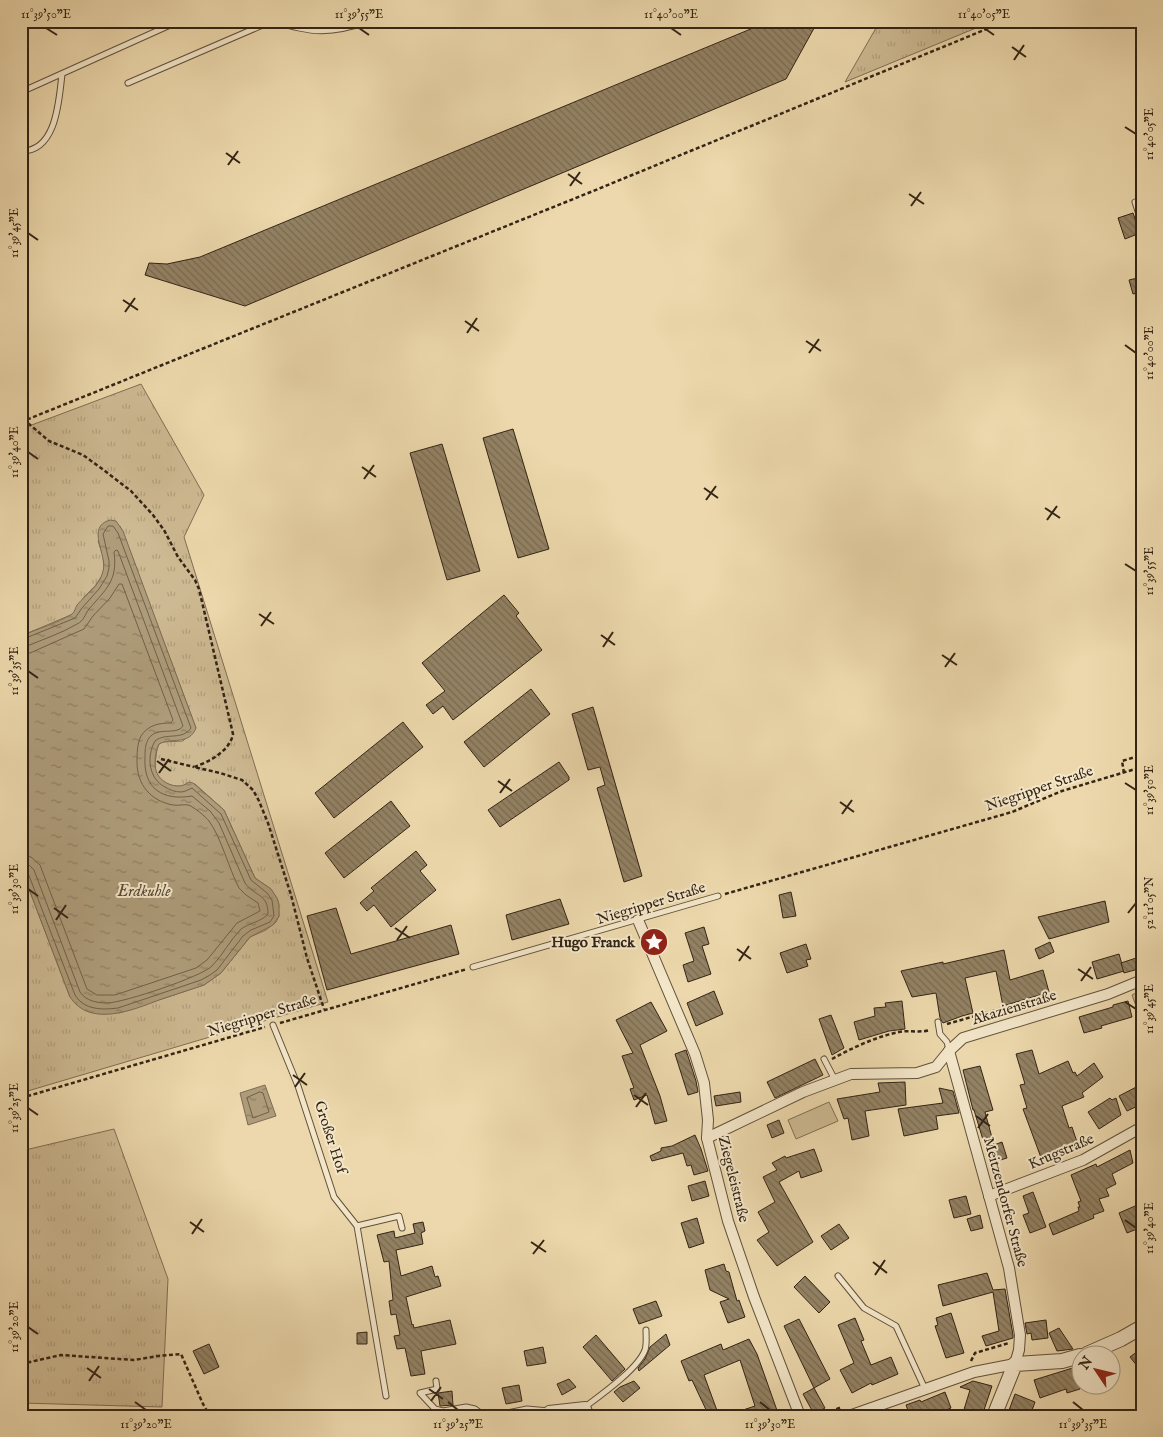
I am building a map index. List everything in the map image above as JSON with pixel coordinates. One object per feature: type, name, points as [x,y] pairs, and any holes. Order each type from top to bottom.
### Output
[{"type":"street","name":"Ziegeleistraße","points":[[638,920],[695,1054],[704,1083],[708,1120],[707,1138],[728,1221],[754,1297],[800,1416]]},
{"type":"street","name":"Akazienstraße","points":[[707,1138],[802,1092],[851,1074],[918,1073],[936,1067],[949,1051],[964,1038],[1108,994],[1142,980]]},
{"type":"street","name":"Meitzendorfer Straße","points":[[949,1051],[1010,1268],[1020,1340],[1015,1364]]},
{"type":"street","name":"Krugstraße","points":[[989,1196],[1083,1160],[1142,1127]]},
{"type":"street","points":[[1111,1344],[1142,1326]]},
{"type":"street","points":[[848,1416],[974,1372],[1015,1364],[1053,1362],[1070,1358]]},
{"type":"street","points":[[994,1416],[1015,1364]]},
{"type":"street","points":[[549,1410],[587,1411]]},
{"type":"lane","points":[[21,92],[179,21]]},
{"type":"lane","points":[[128,84],[272,21],[314,31],[336,31],[369,21]]},
{"type":"lane","points":[[293,27],[316,27],[336,21]]},
{"type":"lane","points":[[21,151],[36,148],[48,135],[56,114],[62,74]]},
{"type":"lane","points":[[1142,200],[1135,202],[1142,224]]},
{"type":"lane","name":"Niegripper Straße","points":[[473,967],[718,896]]},
{"type":"lane","points":[[938,1024],[940,1034],[947,1042],[949,1051]]},
{"type":"lane","name":"Großer Hof","points":[[273,1025],[298,1086],[334,1197],[357,1226],[386,1396]]},
{"type":"lane","points":[[825,1060],[835,1080]]},
{"type":"lane","points":[[357,1226],[398,1216],[402,1228]]},
{"type":"lane","points":[[838,1276],[864,1308],[896,1326],[925,1389]]},
{"type":"lane","points":[[587,1411],[601,1395],[638,1362],[645,1350],[646,1330]]},
{"type":"lane","points":[[436,1381],[437,1389],[420,1393],[435,1409],[443,1411],[466,1407],[475,1409],[482,1415],[492,1416],[527,1409],[549,1410]]},
{"type":"path","points":[[22,421],[594,191],[1006,21]]},
{"type":"path","points":[[22,421],[29,424],[49,441],[74,450],[92,461],[131,491],[158,522],[197,585],[233,734],[230,744],[223,751],[211,760],[194,767]]},
{"type":"path","points":[[1124,773],[1122,761],[1142,755]]},
{"type":"path","points":[[161,758],[239,778],[256,795],[264,812],[291,894],[307,958],[324,1009]]},
{"type":"path","name":"Niegripper Straße","points":[[718,896],[1012,812],[1062,791],[1142,767]]},
{"type":"path","name":"Niegripper Straße","points":[[21,1098],[473,967]]},
{"type":"path","points":[[825,1060],[888,1035],[906,1031],[926,1032],[938,1024],[1003,1008]]},
{"type":"path","points":[[21,1364],[61,1355],[134,1360],[181,1354],[210,1416]]},
{"type":"green space","points":[[880,21],[993,21],[845,82]]},
{"type":"green space","points":[[141,384],[204,495],[184,537],[328,1002],[21,1093],[21,868],[70,997],[119,1013],[204,985],[221,973],[250,937],[266,930],[276,922],[279,916],[278,901],[271,889],[255,878],[224,810],[195,784],[170,785],[161,780],[156,773],[155,766],[159,744],[183,741],[196,728],[120,526],[98,541],[103,556],[103,574],[73,614],[21,636],[21,429]]},
{"type":"green space","points":[[1142,990],[1142,1005],[1136,1006],[1132,995]]},
{"type":"green space","points":[[829,1102],[838,1121],[796,1139],[788,1120]]},
{"type":"green space","points":[[114,1129],[168,1279],[162,1407],[21,1403],[21,1151]]},
{"type":"water","name":"Erdkuhle","points":[[110,520],[116,521],[123,531],[196,728],[189,737],[159,744],[155,759],[156,772],[168,784],[181,786],[189,782],[193,783],[224,810],[255,878],[271,889],[277,898],[279,916],[273,925],[250,937],[221,973],[204,985],[125,1012],[100,1014],[89,1012],[78,1006],[70,997],[21,868],[21,636],[72,614],[77,605],[96,585],[104,565],[98,535],[99,529]]},
{"type":"water","points":[[265,1085],[276,1116],[248,1125],[240,1093]]},
{"type":"building","points":[[770,21],[818,21],[786,79],[245,306],[145,275],[149,263],[167,264],[200,257]]},
{"type":"building","points":[[1133,213],[1140,233],[1125,239],[1118,218]]},
{"type":"building","points":[[1142,277],[1142,292],[1133,294],[1129,280]]},
{"type":"building","points":[[513,429],[549,549],[518,558],[483,438]]},
{"type":"building","points":[[442,444],[480,571],[447,580],[410,453]]},
{"type":"building","points":[[504,595],[519,613],[516,616],[542,650],[453,720],[443,706],[433,714],[426,705],[445,691],[422,663]]},
{"type":"building","points":[[531,689],[550,714],[484,767],[464,742]]},
{"type":"building","points":[[593,707],[642,876],[624,882],[597,788],[605,785],[600,767],[588,770],[572,714]]},
{"type":"building","points":[[403,722],[423,747],[334,818],[315,793]]},
{"type":"building","points":[[559,762],[569,780],[500,827],[488,810]]},
{"type":"building","points":[[391,801],[410,826],[344,878],[325,853]]},
{"type":"building","points":[[416,851],[427,865],[420,871],[436,890],[391,927],[374,905],[367,911],[360,903],[374,891],[371,888]]},
{"type":"building","points":[[791,892],[796,916],[783,918],[779,895]]},
{"type":"building","points":[[560,899],[569,924],[512,940],[506,915]]},
{"type":"building","points":[[1105,901],[1109,922],[1049,939],[1038,917]]},
{"type":"building","points":[[336,908],[351,954],[451,925],[459,954],[327,990],[307,916]]},
{"type":"building","points":[[704,927],[709,944],[702,946],[711,974],[688,982],[683,965],[694,961],[685,933]]},
{"type":"building","points":[[1050,942],[1054,952],[1039,959],[1035,949]]},
{"type":"building","points":[[806,944],[811,959],[806,960],[808,966],[787,973],[780,953]]},
{"type":"building","points":[[1004,950],[1010,980],[1043,970],[1049,992],[1003,1006],[996,971],[965,978],[973,1013],[943,1023],[940,1018],[936,993],[912,997],[901,971],[943,962],[943,964]]},
{"type":"building","points":[[1119,954],[1124,971],[1097,979],[1092,962]]},
{"type":"building","points":[[1142,956],[1142,968],[1124,973],[1121,963]]},
{"type":"building","points":[[714,991],[723,1014],[696,1026],[687,1003]]},
{"type":"building","points":[[902,1001],[905,1029],[889,1031],[859,1040],[854,1022],[875,1016],[874,1008],[886,1007],[885,1003]]},
{"type":"building","points":[[1128,1001],[1132,1017],[1084,1033],[1079,1017]]},
{"type":"building","points":[[651,1002],[667,1031],[640,1045],[660,1096],[667,1121],[655,1124],[647,1095],[634,1100],[630,1089],[634,1088],[622,1056],[633,1053],[616,1020]]},
{"type":"building","points":[[831,1015],[844,1048],[832,1055],[819,1019]]},
{"type":"building","points":[[686,1050],[698,1092],[688,1095],[675,1054]]},
{"type":"building","points":[[1032,1050],[1039,1074],[1068,1061],[1073,1073],[1075,1072],[1077,1076],[1094,1063],[1103,1077],[1082,1093],[1084,1097],[1062,1106],[1069,1128],[1072,1127],[1078,1145],[1062,1150],[1064,1156],[1043,1163],[1023,1109],[1027,1108],[1020,1085],[1025,1084],[1016,1054]]},
{"type":"building","points":[[815,1059],[823,1075],[775,1098],[767,1082]]},
{"type":"building","points":[[980,1066],[993,1110],[985,1112],[994,1145],[1002,1142],[1007,1158],[990,1163],[973,1110],[963,1070]]},
{"type":"building","points":[[905,1082],[906,1105],[865,1111],[869,1136],[852,1140],[848,1118],[844,1119],[837,1099],[880,1092],[878,1083]]},
{"type":"building","points":[[1142,1084],[1142,1104],[1127,1111],[1119,1096]]},
{"type":"building","points":[[939,1088],[953,1091],[959,1113],[936,1116],[938,1129],[904,1136],[898,1109],[943,1103]]},
{"type":"building","points":[[740,1092],[741,1102],[716,1106],[714,1096]]},
{"type":"building","points":[[1110,1098],[1112,1100],[1116,1098],[1121,1115],[1099,1129],[1088,1112]]},
{"type":"building","points":[[779,1120],[784,1133],[772,1138],[767,1125]]},
{"type":"building","points":[[695,1135],[708,1171],[694,1175],[691,1165],[687,1166],[683,1153],[652,1161],[650,1156],[661,1151],[661,1148],[672,1146]]},
{"type":"building","points":[[814,1149],[822,1171],[801,1178],[799,1171],[779,1182],[813,1242],[777,1266],[757,1240],[769,1232],[758,1212],[775,1202],[763,1177],[777,1170],[772,1163],[785,1156],[786,1158]]},
{"type":"building","points":[[1130,1150],[1133,1163],[1112,1174],[1116,1184],[1106,1189],[1109,1196],[1099,1199],[1104,1211],[1093,1215],[1094,1218],[1053,1235],[1049,1224],[1079,1211],[1078,1202],[1081,1201],[1071,1175],[1096,1164],[1097,1167]]},
{"type":"building","points":[[705,1181],[709,1196],[692,1201],[688,1186]]},
{"type":"building","points":[[1033,1192],[1046,1227],[1030,1233],[1023,1215],[1029,1213],[1023,1196]]},
{"type":"building","points":[[966,1196],[971,1214],[954,1218],[949,1200]]},
{"type":"building","points":[[1142,1203],[1142,1227],[1127,1233],[1119,1213]]},
{"type":"building","points":[[980,1215],[983,1228],[971,1231],[967,1219]]},
{"type":"building","points":[[697,1218],[704,1243],[689,1248],[681,1223]]},
{"type":"building","points":[[423,1222],[425,1231],[421,1233],[423,1244],[396,1250],[401,1276],[432,1266],[435,1277],[438,1276],[441,1286],[406,1297],[412,1325],[414,1328],[450,1320],[456,1344],[421,1351],[425,1374],[411,1376],[405,1348],[397,1349],[394,1336],[400,1335],[396,1314],[391,1315],[389,1301],[393,1300],[389,1261],[384,1262],[377,1235],[394,1231],[395,1238],[415,1233],[413,1224]]},
{"type":"building","points":[[839,1224],[849,1238],[831,1250],[821,1236]]},
{"type":"building","points":[[724,1264],[726,1271],[729,1272],[737,1301],[739,1300],[745,1317],[728,1323],[720,1302],[729,1299],[710,1290],[705,1270]]},
{"type":"building","points":[[987,1273],[993,1290],[1005,1289],[1013,1338],[986,1346],[982,1336],[999,1331],[993,1292],[943,1306],[938,1285]]},
{"type":"building","points":[[805,1276],[830,1302],[819,1313],[794,1287]]},
{"type":"building","points":[[656,1301],[662,1316],[639,1324],[633,1309]]},
{"type":"building","points":[[951,1313],[964,1353],[946,1358],[935,1326],[938,1325],[936,1318]]},
{"type":"building","points":[[855,1318],[864,1340],[861,1341],[871,1365],[891,1357],[898,1374],[872,1385],[871,1383],[852,1393],[840,1370],[854,1363],[838,1325]]},
{"type":"building","points":[[799,1319],[830,1379],[814,1388],[784,1326]]},
{"type":"building","points":[[1046,1320],[1048,1338],[1032,1340],[1031,1333],[1027,1334],[1025,1323]]},
{"type":"building","points":[[1059,1328],[1070,1344],[1070,1349],[1057,1351],[1049,1333]]},
{"type":"building","points":[[367,1332],[367,1344],[357,1344],[357,1333]]},
{"type":"building","points":[[666,1334],[670,1345],[639,1371],[638,1368],[645,1359],[650,1347]]},
{"type":"building","points":[[596,1335],[625,1369],[612,1381],[583,1347]]},
{"type":"building","points":[[749,1339],[757,1354],[779,1416],[732,1416],[731,1414],[755,1406],[740,1360],[704,1375],[719,1416],[709,1416],[692,1380],[689,1381],[681,1361],[721,1344],[723,1350]]},
{"type":"building","points":[[209,1344],[219,1367],[204,1374],[193,1351]]},
{"type":"building","points":[[543,1347],[546,1363],[527,1366],[524,1351]]},
{"type":"building","points":[[1142,1348],[1142,1372],[1130,1357]]},
{"type":"building","points":[[1070,1369],[1070,1392],[1067,1393],[1066,1389],[1040,1398],[1034,1380]]},
{"type":"building","points":[[569,1379],[576,1387],[562,1395],[557,1384]]},
{"type":"building","points":[[634,1381],[640,1388],[623,1402],[614,1392]]},
{"type":"building","points":[[973,1381],[992,1386],[982,1416],[962,1416],[970,1390],[960,1387]]},
{"type":"building","points":[[519,1385],[522,1401],[506,1404],[502,1388]]},
{"type":"building","points":[[814,1388],[825,1408],[814,1414],[803,1394]]},
{"type":"building","points":[[452,1391],[453,1405],[440,1406],[438,1393]]},
{"type":"building","points":[[945,1392],[951,1408],[931,1416],[910,1416],[906,1405],[920,1400],[921,1402]]},
{"type":"building","points":[[1015,1394],[1035,1402],[1030,1416],[1016,1416],[1008,1413]]},
{"type":"place","name":"Hugo Franck","points":[[654,942]]}]
